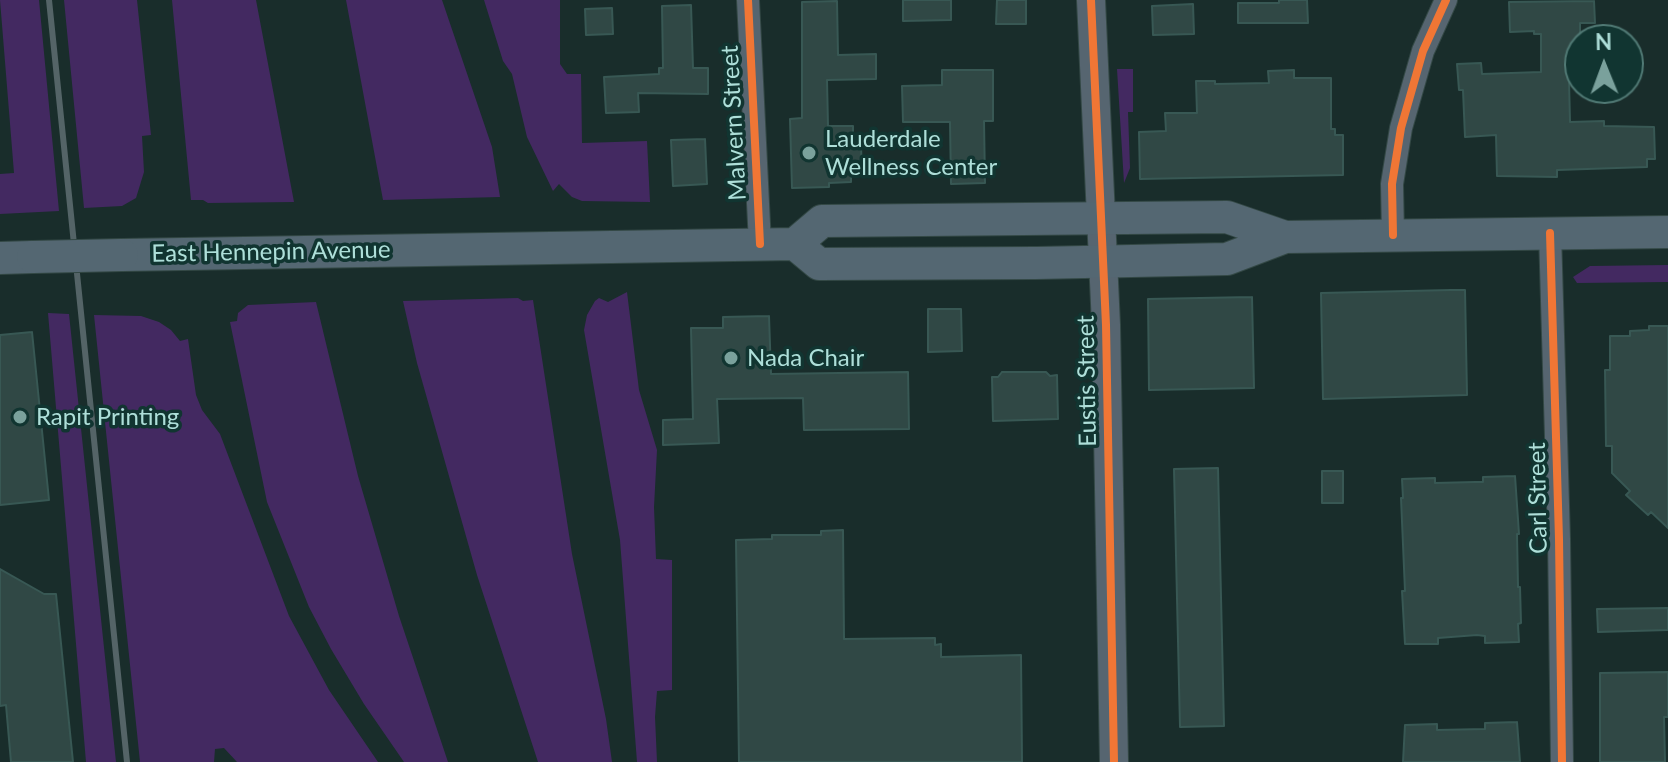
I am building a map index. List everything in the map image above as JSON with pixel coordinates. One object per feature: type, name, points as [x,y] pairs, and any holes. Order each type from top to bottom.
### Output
[{"type":"main road","points":[[1285,237],[1227,217],[822,221],[795,244],[819,264],[1104,261],[1227,259],[1285,237],[1668,232]]},
{"type":"main road","name":"East Hennepin Avenue","points":[[0,258],[795,244]]},
{"type":"street","name":"Malvern Street","points":[[748,0],[760,244]]},
{"type":"street","name":"Eustis Street","points":[[1091,0],[1104,261],[1114,762]]},
{"type":"street","points":[[1393,235],[1392,184],[1401,128],[1423,51],[1446,0]]},
{"type":"street","name":"Carl Street","points":[[1550,233],[1562,762]]},
{"type":"shaded area","points":[[0,0],[39,0],[59,211],[0,214],[0,174],[14,173]]},
{"type":"shaded area","points":[[64,0],[137,0],[151,135],[142,136],[144,172],[136,198],[122,206],[84,208]]},
{"type":"shaded area","points":[[172,0],[256,0],[294,202],[208,203],[191,200]]},
{"type":"shaded area","points":[[346,0],[442,0],[492,147],[500,197],[383,200]]},
{"type":"shaded area","points":[[484,0],[560,0],[560,64],[567,74],[581,74],[582,143],[647,141],[650,202],[582,201],[572,197],[559,184],[553,191],[527,137],[512,74],[503,61]]},
{"type":"shaded area","points":[[1117,69],[1133,69],[1133,112],[1128,112],[1130,168],[1124,183]]},
{"type":"shaded area","points":[[1668,265],[1668,282],[1577,283],[1573,277],[1590,266]]},
{"type":"shaded area","points":[[627,292],[639,390],[657,450],[654,507],[656,559],[672,560],[672,690],[657,691],[657,762],[637,762],[620,540],[584,330],[587,315],[595,301],[599,298],[608,302]]},
{"type":"shaded area","points":[[533,300],[572,554],[612,762],[538,762],[477,575],[417,363],[403,301]]},
{"type":"shaded area","points":[[316,302],[358,476],[399,616],[448,762],[404,762],[331,649],[309,607],[267,502],[230,322],[237,321],[238,313],[248,305]]},
{"type":"shaded area","points":[[48,313],[69,314],[116,762],[86,762]]},
{"type":"shaded area","points":[[94,315],[141,316],[159,322],[180,341],[188,339],[196,395],[202,410],[220,434],[289,616],[329,690],[378,762],[237,762],[224,748],[215,749],[214,762],[140,762]]},
{"type":"building","points":[[903,0],[951,0],[951,20],[903,21]]},
{"type":"building","points":[[997,0],[1026,0],[1026,24],[996,24]]},
{"type":"building","points":[[1279,0],[1307,0],[1308,23],[1238,23],[1238,3],[1279,3]]},
{"type":"building","points":[[837,1],[838,55],[876,54],[876,79],[827,80],[828,126],[853,126],[853,134],[859,134],[862,174],[851,174],[851,182],[829,183],[829,187],[792,188],[790,119],[802,118],[802,2]]},
{"type":"building","points":[[1594,1],[1595,23],[1564,24],[1564,104],[1570,104],[1570,122],[1604,121],[1604,126],[1654,127],[1655,159],[1647,159],[1647,167],[1557,170],[1557,177],[1497,176],[1496,135],[1465,137],[1463,90],[1459,90],[1457,64],[1481,63],[1482,74],[1541,72],[1541,34],[1534,34],[1534,31],[1510,32],[1509,2]]},
{"type":"building","points":[[1193,4],[1194,34],[1153,35],[1152,6]]},
{"type":"building","points":[[691,5],[693,68],[708,68],[708,94],[638,93],[639,112],[606,113],[604,77],[659,74],[659,68],[663,68],[662,6]]},
{"type":"building","points":[[612,8],[613,34],[586,35],[585,9]]},
{"type":"building","points":[[942,70],[993,70],[993,121],[984,121],[985,183],[951,184],[950,122],[903,122],[902,86],[942,85]]},
{"type":"building","points":[[1294,70],[1294,78],[1331,78],[1331,129],[1335,129],[1335,135],[1343,135],[1343,175],[1140,179],[1139,132],[1166,131],[1165,113],[1197,113],[1196,81],[1215,81],[1215,84],[1269,83],[1268,71]]},
{"type":"building","points":[[705,139],[707,184],[673,186],[671,140]]},
{"type":"building","points":[[1465,290],[1467,395],[1323,399],[1321,293]]},
{"type":"building","points":[[1252,297],[1254,388],[1149,390],[1148,299]]},
{"type":"building","points":[[928,309],[961,309],[962,351],[928,352]]},
{"type":"building","points":[[769,316],[771,374],[908,372],[909,429],[804,430],[803,398],[717,399],[719,443],[663,445],[663,420],[693,419],[691,328],[723,328],[723,317]]},
{"type":"building","points":[[1649,326],[1668,326],[1668,528],[1626,495],[1630,491],[1612,473],[1612,446],[1606,446],[1605,370],[1610,370],[1610,336],[1630,336],[1630,331],[1649,330]]},
{"type":"building","name":"Rapit Printing","points":[[32,332],[49,500],[0,505],[0,335]]},
{"type":"building","points":[[1002,372],[1057,375],[1058,419],[993,421],[992,377],[998,377]]},
{"type":"building","points":[[1218,468],[1224,726],[1180,727],[1174,469]]},
{"type":"building","points":[[1322,471],[1343,471],[1343,503],[1322,503]]},
{"type":"building","points":[[1515,476],[1519,534],[1519,642],[1485,643],[1485,636],[1477,635],[1438,638],[1438,644],[1405,644],[1402,479],[1435,478],[1435,483],[1483,482],[1483,477]]},
{"type":"building","points":[[843,530],[844,639],[935,638],[935,645],[941,644],[941,657],[1021,655],[1022,762],[739,762],[736,540],[772,539],[772,535],[821,535],[821,531]]},
{"type":"building","points":[[0,569],[44,594],[56,594],[73,762],[11,762],[6,705],[0,706]]},
{"type":"building","points":[[1668,608],[1668,630],[1598,632],[1597,609]]},
{"type":"building","points":[[1668,672],[1668,717],[1664,717],[1665,762],[1600,762],[1600,673]]},
{"type":"building","points":[[1517,722],[1520,762],[1403,762],[1405,725],[1437,724],[1437,730],[1485,729],[1485,723]]},
{"type":"railway","points":[[49,0],[127,762]]},
{"type":"cycle path","points":[[748,0],[760,244]]},
{"type":"cycle path","points":[[1091,0],[1106,325],[1114,762]]},
{"type":"cycle path","points":[[1393,235],[1392,184],[1401,128],[1423,51],[1446,0]]},
{"type":"cycle path","points":[[1550,233],[1562,762]]},
{"type":"place","name":"Lauderdale Wellness Center","points":[[809,153]]},
{"type":"place","name":"Nada Chair","points":[[731,358]]},
{"type":"place","name":"Rapit Printing","points":[[20,417]]}]
